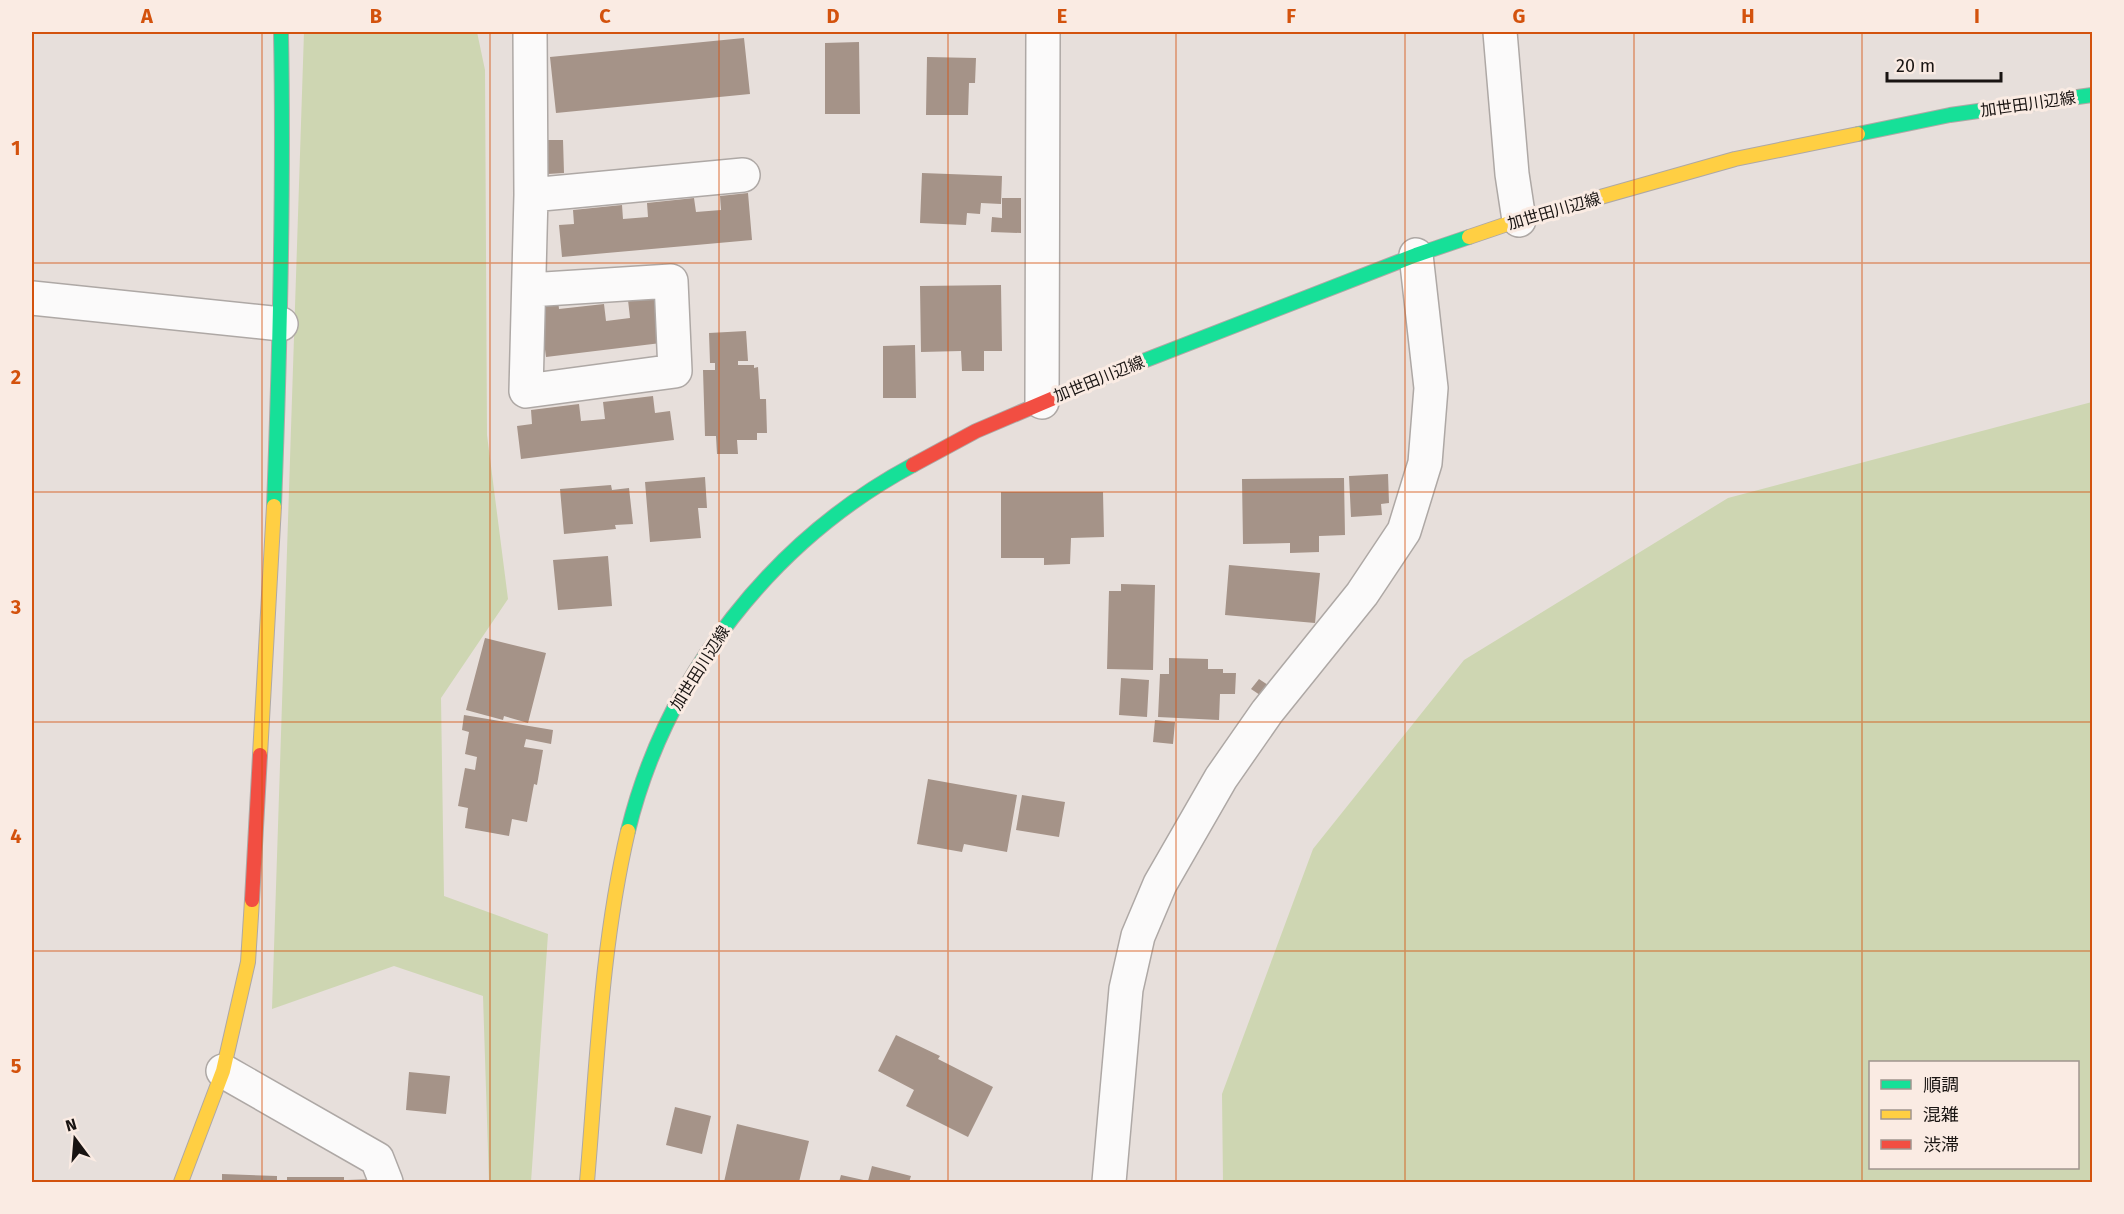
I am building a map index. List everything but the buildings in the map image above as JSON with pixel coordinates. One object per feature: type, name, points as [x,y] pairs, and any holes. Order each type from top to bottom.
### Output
[{"type":"main road","points":[[181,1182],[223,1071],[248,962],[271,569],[281,324],[283,125],[281,32]]},
{"type":"main road","name":"加世田川辺線","points":[[586,1182],[606,956],[621,862],[637,795],[665,724],[714,641],[746,599],[786,556],[842,510],[892,476],[976,431],[1042,402],[1416,255],[1520,220],[1735,159],[1950,115],[2092,94]]},
{"type":"street","points":[[529,290],[671,281],[675,371],[526,391],[531,195],[530,32]]},
{"type":"street","points":[[1042,402],[1043,32]]},
{"type":"street","points":[[1500,32],[1512,174],[1520,220]]},
{"type":"street","points":[[531,195],[742,175]]},
{"type":"street","points":[[1109,1182],[1126,989],[1138,936],[1160,884],[1221,778],[1267,712],[1362,594],[1404,531],[1425,463],[1431,388],[1416,255]]},
{"type":"street","points":[[32,298],[281,324]]},
{"type":"street","points":[[223,1071],[377,1159],[386,1182]]},
{"type":"green space","points":[[304,32],[477,32],[485,70],[487,435],[508,599],[441,698],[444,896],[548,934],[531,1182],[489,1182],[483,996],[394,966],[272,1009]]},
{"type":"green space","points":[[2092,402],[2092,1182],[1223,1182],[1222,1094],[1313,849],[1464,660],[1728,498]]},
{"type":"traffic: fast","points":[[274,506],[281,269],[281,32]]},
{"type":"traffic: fast","points":[[1858,134],[1950,115],[2092,95]]},
{"type":"traffic: fast","points":[[1115,372],[1416,255],[1469,237]]},
{"type":"traffic: fast","points":[[628,831],[645,774],[669,719],[698,667],[732,618],[771,573],[815,532],[862,496],[913,465]]},
{"type":"traffic: slow","points":[[1469,237],[1519,220],[1735,159],[1858,134]]},
{"type":"traffic: slow","points":[[260,755],[274,506]]},
{"type":"traffic: slow","points":[[587,1182],[606,962],[628,831]]},
{"type":"traffic: slow","points":[[181,1182],[223,1071],[248,962],[252,900]]},
{"type":"traffic: jam","points":[[913,465],[976,431],[1115,372]]},
{"type":"traffic: jam","points":[[252,900],[260,755]]}]
